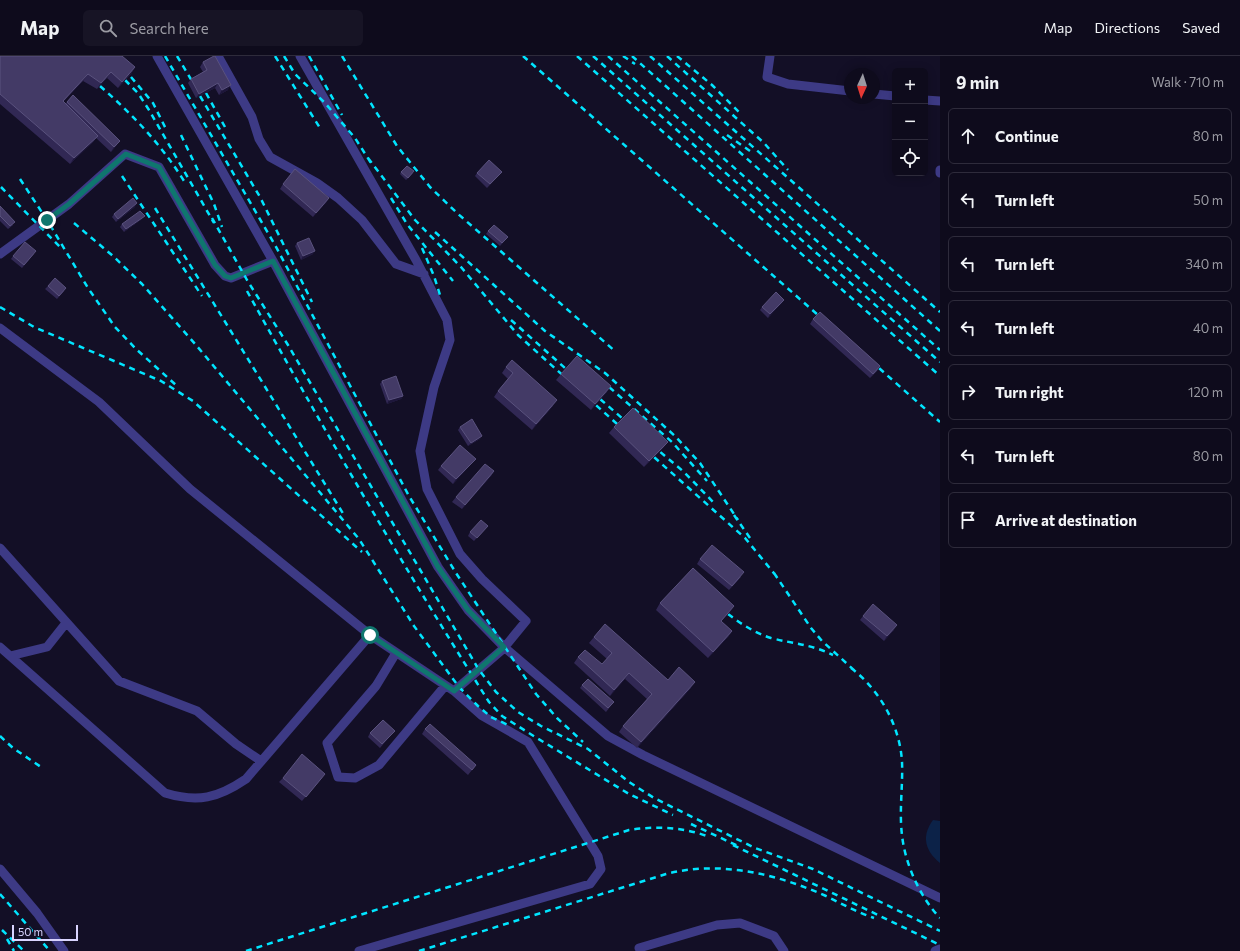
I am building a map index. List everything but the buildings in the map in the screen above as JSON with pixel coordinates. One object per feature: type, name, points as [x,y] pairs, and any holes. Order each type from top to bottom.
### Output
[{"type":"street","points":[[157,56],[273,261],[438,567],[468,610],[504,647],[608,736],[643,755],[940,898]]},
{"type":"street","points":[[218,56],[252,117],[259,139],[270,158],[317,184],[338,198],[362,220],[396,264],[424,274]]},
{"type":"street","points":[[300,56],[424,274],[447,320],[450,340],[434,387],[420,451],[427,489],[460,554],[482,579],[526,621],[504,647],[454,691]]},
{"type":"street","points":[[770,56],[767,76],[788,84],[844,90]]},
{"type":"street","points":[[880,95],[892,96]]},
{"type":"street","points":[[928,100],[940,102]]},
{"type":"street","points":[[0,254],[69,204],[126,154],[159,167],[215,265],[225,276],[231,278],[273,261]]},
{"type":"street","points":[[0,328],[99,402],[190,489],[370,635],[454,691],[481,715],[528,742],[598,856],[601,869],[590,884],[359,951]]},
{"type":"street","points":[[0,548],[118,681],[197,712],[236,744],[261,761]]},
{"type":"street","points":[[10,656],[47,647],[66,624]]},
{"type":"street","points":[[0,647],[165,793],[182,798],[207,798],[235,786],[246,779],[370,635]]},
{"type":"street","points":[[396,653],[376,686],[327,743],[338,777],[355,778],[379,765],[445,686]]},
{"type":"street","points":[[0,869],[37,913],[64,951]]},
{"type":"street","points":[[639,948],[717,925],[740,923],[774,936],[784,951]]},
{"type":"street","points":[[935,951],[940,949]]},
{"type":"water","points":[[933,820],[940,821],[940,863],[931,853],[926,843],[927,832]]},
{"type":"railway","points":[[165,56],[275,245],[409,496],[456,573],[536,694],[557,718],[583,742]]},
{"type":"railway","points":[[177,56],[192,81]]},
{"type":"railway","points":[[275,56],[320,128]]},
{"type":"railway","points":[[284,56],[295,74],[325,103],[355,138],[371,163]]},
{"type":"railway","points":[[309,56],[342,115]]},
{"type":"railway","points":[[342,56],[397,146],[430,187],[457,213],[616,352]]},
{"type":"railway","points":[[523,56],[826,322]]},
{"type":"railway","points":[[577,56],[940,376]]},
{"type":"railway","points":[[593,56],[940,362]]},
{"type":"railway","points":[[608,56],[940,350]]},
{"type":"railway","points":[[623,56],[635,64]]},
{"type":"railway","points":[[632,56],[940,331]]},
{"type":"railway","points":[[650,56],[940,312]]},
{"type":"railway","points":[[667,56],[764,143],[788,170]]},
{"type":"railway","points":[[677,56],[712,85],[740,113]]},
{"type":"railway","points":[[131,77],[153,103],[167,131]]},
{"type":"railway","points":[[125,80],[138,93],[149,110],[214,223]]},
{"type":"railway","points":[[100,86],[123,107],[156,142],[184,181]]},
{"type":"railway","points":[[206,93],[225,127]]},
{"type":"railway","points":[[200,96],[260,197],[312,302]]},
{"type":"railway","points":[[181,135],[214,204],[222,227]]},
{"type":"railway","points":[[727,135],[750,151]]},
{"type":"railway","points":[[368,158],[415,220],[461,267],[518,335],[568,380]]},
{"type":"railway","points":[[122,176],[202,296]]},
{"type":"railway","points":[[20,179],[47,220],[88,288],[115,327],[136,349],[177,386]]},
{"type":"railway","points":[[1,187],[61,248]]},
{"type":"railway","points":[[391,198],[407,224],[453,281]]},
{"type":"railway","points":[[155,208],[344,515]]},
{"type":"railway","points":[[212,218],[247,280],[288,345],[479,670],[496,692],[518,712],[541,726],[588,749],[629,782],[654,798],[755,848],[813,869],[940,931]]},
{"type":"railway","points":[[74,223],[113,256],[142,284],[196,345],[359,539],[414,626],[459,687],[491,717],[508,725]]},
{"type":"railway","points":[[435,232],[545,331],[605,373],[675,436],[700,463],[738,520]]},
{"type":"railway","points":[[422,248],[440,295]]},
{"type":"railway","points":[[247,291],[365,498],[426,601],[489,702],[502,716],[532,735],[629,794],[673,815]]},
{"type":"railway","points":[[0,307],[34,327],[161,381],[193,401],[362,552]]},
{"type":"railway","points":[[511,320],[574,376]]},
{"type":"railway","points":[[871,361],[940,422]]},
{"type":"railway","points":[[601,380],[672,442],[707,481]]},
{"type":"railway","points":[[592,392],[630,425]]},
{"type":"railway","points":[[588,398],[625,431]]},
{"type":"railway","points":[[652,445],[684,472],[716,505]]},
{"type":"railway","points":[[646,450],[745,538],[777,577]]},
{"type":"railway","points":[[734,515],[750,538]]},
{"type":"railway","points":[[774,573],[811,628],[822,641],[855,671]]},
{"type":"railway","points":[[728,614],[759,634],[809,646],[833,655]]},
{"type":"railway","points":[[851,668],[871,687],[887,710],[893,722],[902,762],[901,817],[902,835],[906,857],[920,890],[940,918]]},
{"type":"railway","points":[[0,736],[13,748],[41,767]]},
{"type":"railway","points":[[691,824],[738,846]]},
{"type":"railway","points":[[246,951],[629,830],[668,828],[707,836]]},
{"type":"railway","points":[[733,845],[940,945]]},
{"type":"railway","points":[[419,951],[666,874],[707,868],[748,872],[788,881],[826,896],[874,918]]},
{"type":"railway","points":[[0,894],[50,951]]},
{"type":"railway","points":[[2,930],[24,951]]},
{"type":"railway","points":[[7,939],[14,951]]},
{"type":"route","points":[[47,220],[69,204],[126,154],[159,167],[215,265],[225,276],[231,278],[273,261],[387,476],[438,567],[468,610],[504,647],[454,691],[370,635]]}]
